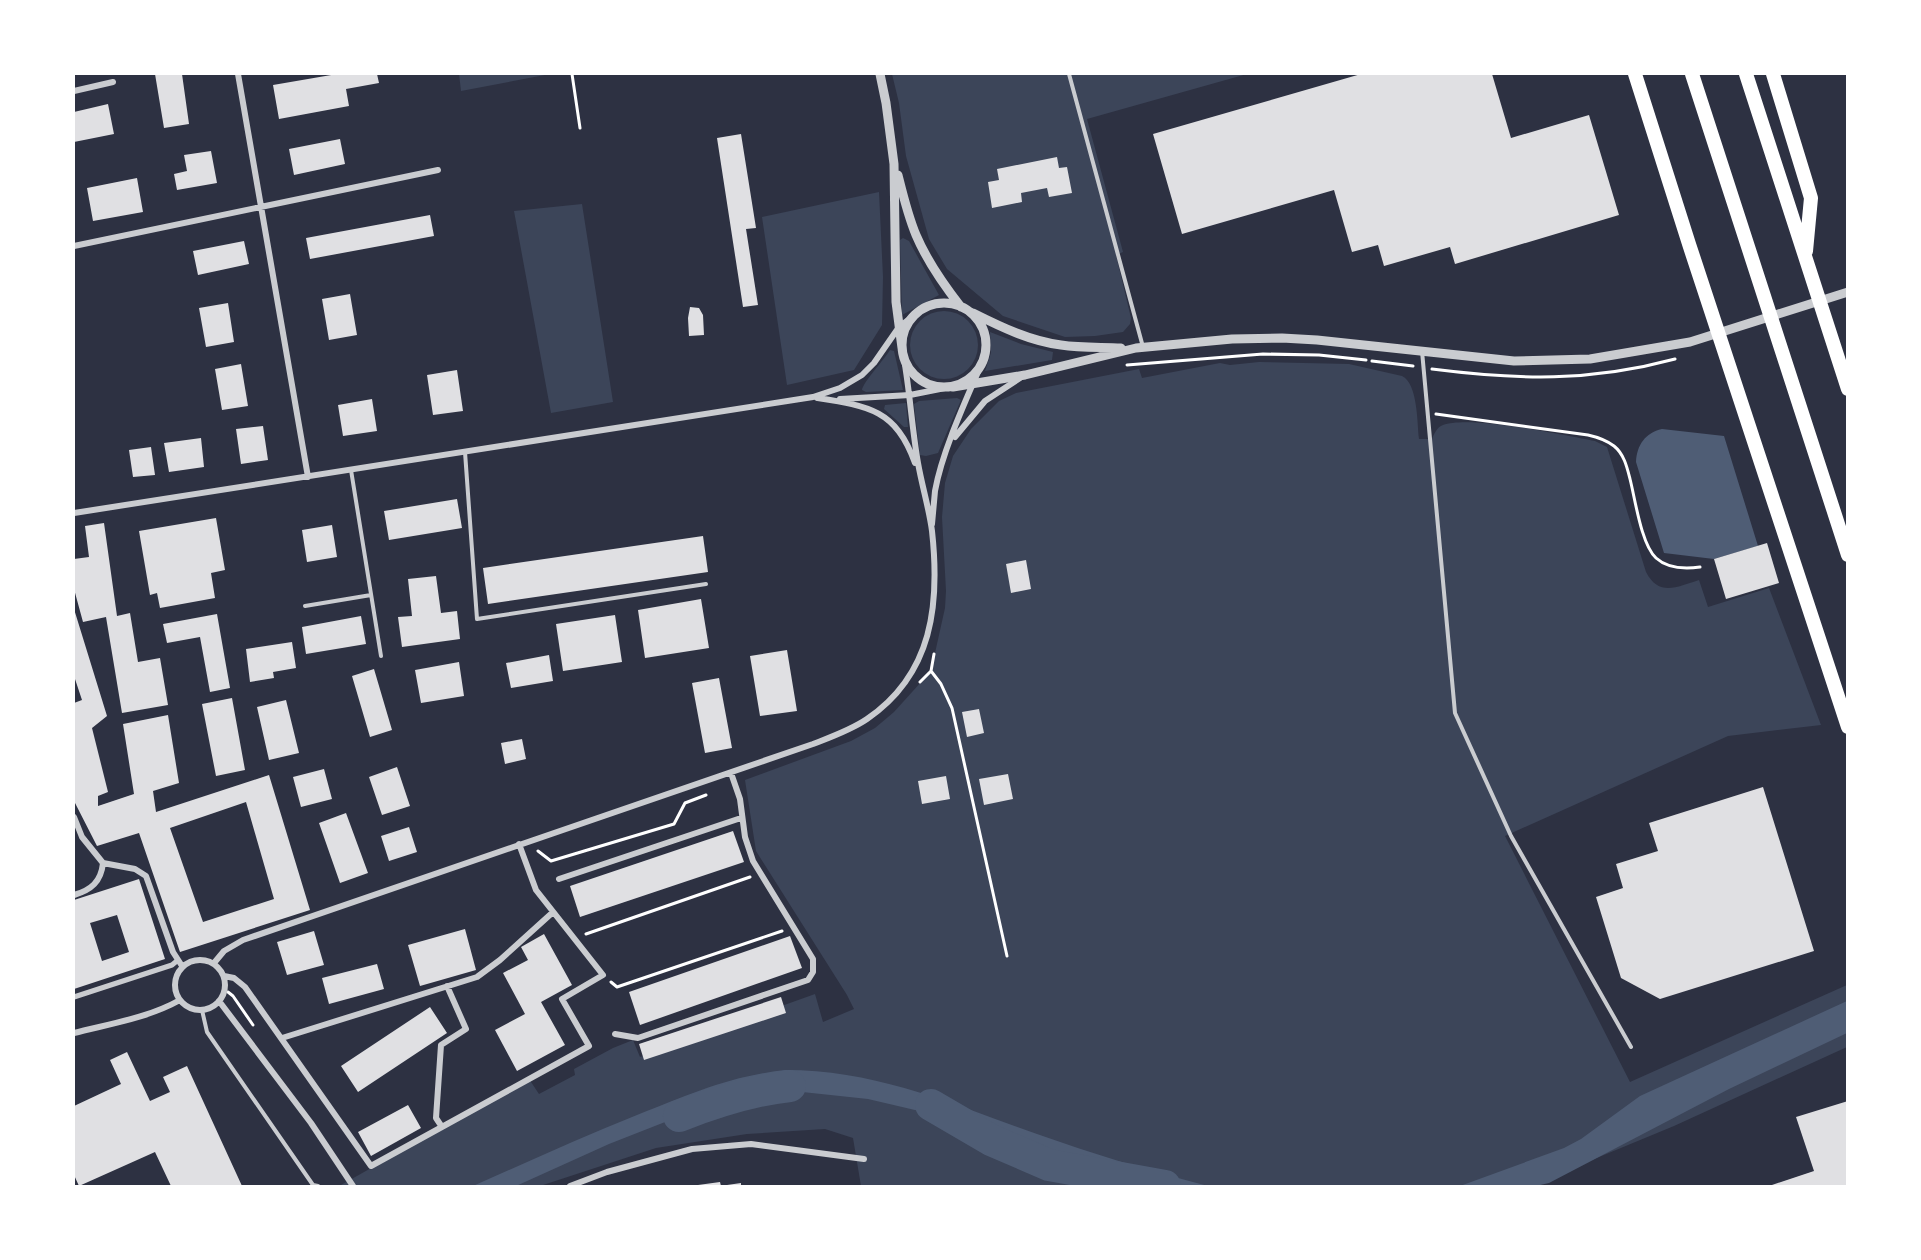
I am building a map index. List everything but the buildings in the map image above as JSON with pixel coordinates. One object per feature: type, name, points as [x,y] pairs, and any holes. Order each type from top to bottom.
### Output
[{"type":"highway","points":[[1635,74],[1848,727]]},
{"type":"highway","points":[[1692,74],[1848,555]]},
{"type":"highway","points":[[1746,74],[1848,389]]},
{"type":"highway","points":[[1773,74],[1811,198],[1806,259]]},
{"type":"street","points":[[238,74],[308,477]]},
{"type":"street","points":[[880,74],[894,164],[896,302],[915,444],[932,530]]},
{"type":"street","points":[[74,91],[113,82]]},
{"type":"street","points":[[214,963],[224,951],[243,940],[813,744],[866,720],[894,696],[919,660],[929,634],[934,608],[935,576],[932,530],[935,490],[948,447],[986,349],[985,335],[978,321],[964,309],[943,284],[918,239],[894,164]]},
{"type":"street","points":[[74,246],[438,170]]},
{"type":"street","points":[[74,513],[813,397],[840,388],[862,375],[874,363],[899,327],[929,306],[939,303],[964,309],[1016,332],[1048,343],[1081,347],[1139,348],[1259,338],[1329,341],[1514,361],[1572,361],[1621,355],[1690,342],[1848,292]]},
{"type":"street","points":[[902,348],[906,328],[915,315]]},
{"type":"street","points":[[830,400],[910,395],[1025,375],[1139,348]]},
{"type":"street","points":[[904,359],[910,371],[931,386],[949,387],[969,379],[981,365]]},
{"type":"street","points":[[948,447],[985,401],[1025,375]]},
{"type":"street","points":[[813,397],[867,408],[881,414],[893,424],[907,443],[922,483]]},
{"type":"street","points":[[615,1034],[638,1038],[808,980],[813,972],[813,959],[753,861],[741,818],[740,799],[731,773]]},
{"type":"street","points":[[74,817],[82,837],[103,863],[135,869],[146,876],[173,952],[180,963],[175,982],[175,990],[180,1000],[191,1008],[202,1010],[215,1006],[225,989],[224,976],[214,963],[197,959],[180,963],[171,965],[74,997]]},
{"type":"street","points":[[559,879],[741,818]]},
{"type":"street","points":[[224,976],[234,978],[245,987],[371,1166],[589,1046],[562,999],[603,975],[536,890],[519,844]]},
{"type":"street","points":[[74,895],[88,890],[95,884],[101,875],[103,863]]},
{"type":"street","points":[[282,1038],[477,977],[500,960],[552,913]]},
{"type":"street","points":[[442,1127],[436,1118],[441,1045],[466,1029],[447,986]]},
{"type":"street","points":[[74,1033],[143,1015],[180,1000]]},
{"type":"street","points":[[219,1001],[311,1123],[353,1186]]},
{"type":"street","points":[[570,1186],[607,1172],[693,1149],[751,1144],[864,1159]]},
{"type":"lane","points":[[1069,74],[1139,348]]},
{"type":"lane","points":[[1629,74],[1661,158]]},
{"type":"lane","points":[[1422,350],[1455,713],[1511,836],[1630,1047]]},
{"type":"lane","points":[[465,452],[477,619],[706,584]]},
{"type":"lane","points":[[351,470],[381,656]]},
{"type":"lane","points":[[305,606],[371,595]]},
{"type":"lane","points":[[202,1010],[207,1032],[312,1185],[318,1186]]},
{"type":"path","points":[[572,74],[580,128]]},
{"type":"path","points":[[1119,366],[1237,354],[1286,354],[1355,359],[1515,378],[1572,377],[1631,370],[1684,357]]},
{"type":"path","points":[[1428,412],[1588,435],[1609,442],[1619,452],[1626,465],[1649,549],[1656,558],[1667,564],[1680,568],[1700,567]]},
{"type":"path","points":[[917,685],[931,671],[935,649]]},
{"type":"path","points":[[919,660],[941,684],[952,708],[1007,956]]},
{"type":"path","points":[[522,855],[537,850],[551,861],[674,824],[685,803],[735,784]]},
{"type":"path","points":[[573,938],[761,873]]},
{"type":"path","points":[[603,975],[617,987],[794,927]]},
{"type":"shaded area","points":[[459,74],[550,74],[461,91]]},
{"type":"shaded area","points":[[892,74],[1247,74],[1087,119],[1123,252],[1116,255],[1131,318],[1130,324],[1123,332],[1065,337],[1003,316],[947,269],[929,239],[906,156],[899,103]]},
{"type":"shaded area","points":[[879,192],[883,277],[882,325],[854,370],[787,385],[762,217]]},
{"type":"shaded area","points":[[582,204],[613,402],[551,413],[514,211]]},
{"type":"shaded area","points":[[903,238],[909,241],[939,295],[902,315],[900,240]]},
{"type":"shaded area","points":[[944,311],[957,314],[968,321],[975,332],[978,345],[975,358],[968,369],[957,376],[944,379],[931,376],[920,369],[913,358],[910,345],[913,332],[920,321],[931,314]]},
{"type":"shaded area","points":[[990,332],[1021,344],[1053,352],[1052,360],[985,371],[991,353]]},
{"type":"shaded area","points":[[890,350],[894,351],[903,390],[866,392],[862,390],[866,382]]},
{"type":"shaded area","points":[[1259,362],[1349,364],[1402,376],[1407,380],[1414,395],[1419,439],[1432,439],[1437,429],[1443,425],[1474,422],[1595,441],[1607,447],[1646,572],[1651,580],[1657,585],[1669,588],[1699,580],[1708,607],[1769,588],[1821,725],[1728,736],[1505,836],[1630,1082],[1847,985],[1847,1047],[1674,1126],[1529,1186],[861,1186],[853,1138],[825,1129],[747,1134],[656,1148],[540,1186],[341,1185],[529,1079],[539,1094],[575,1075],[574,1069],[633,1040],[640,1057],[815,994],[823,1022],[854,1009],[756,851],[745,780],[851,741],[875,728],[894,712],[931,671],[945,608],[942,517],[945,483],[953,456],[971,429],[999,401],[1016,393],[1139,369],[1142,378],[1220,363],[1230,365]]},
{"type":"shaded area","points":[[957,398],[961,400],[938,453],[920,455],[914,404],[919,401]]},
{"type":"shaded area","points":[[906,403],[908,427],[904,427],[884,409],[885,405]]},
{"type":"shaded area","points":[[1662,429],[1724,436],[1758,546],[1714,559],[1664,553],[1636,462],[1638,450],[1643,441],[1651,433]]},
{"type":"shaded area","points":[[1847,1001],[1847,1033],[1729,1089],[1549,1183],[1536,1186],[1460,1186],[1564,1148],[1581,1139],[1640,1096]]},
{"type":"shaded area","points":[[785,1070],[819,1072],[883,1082],[1079,1148],[1208,1186],[1148,1186],[932,1114],[868,1099],[793,1091],[746,1094],[716,1102],[609,1144],[516,1186],[473,1186],[692,1093],[745,1077]]},
{"type":"waterway","points":[[679,1116],[734,1097],[790,1086]]},
{"type":"waterway","points":[[931,1105],[991,1140],[1049,1165],[1165,1186]]}]
